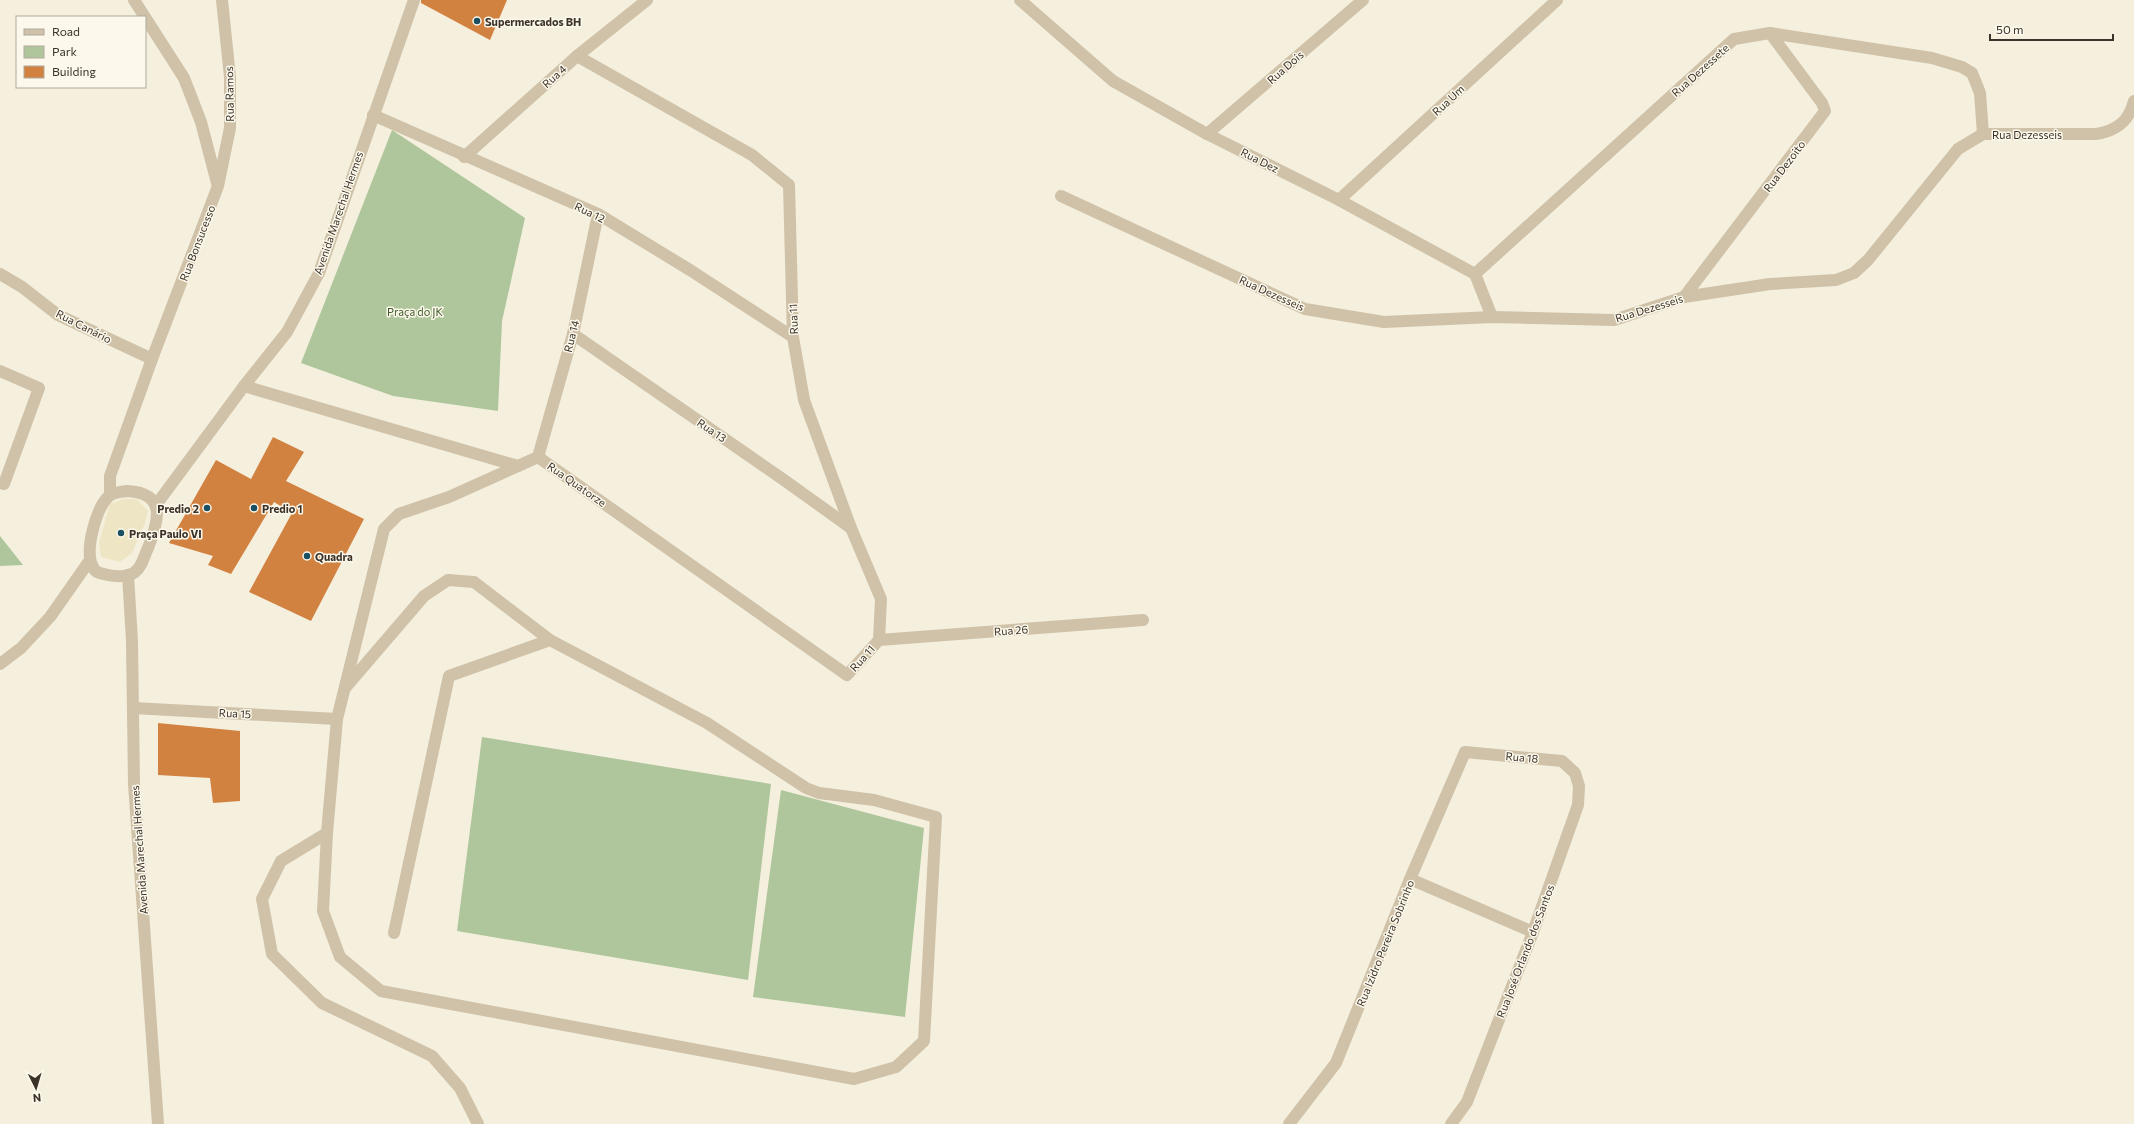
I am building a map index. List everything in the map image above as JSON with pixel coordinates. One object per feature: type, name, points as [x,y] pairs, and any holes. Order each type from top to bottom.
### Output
[{"type":"street","points":[[134,0],[144,16]]},
{"type":"street","name":"Rua Ramos","points":[[218,186],[230,128],[230,77],[222,0]]},
{"type":"street","name":"Avenida Marechal Hermes","points":[[156,505],[244,386],[287,332],[318,273],[414,0]]},
{"type":"street","name":"Rua 4","points":[[464,157],[577,56],[647,0]]},
{"type":"street","name":"Rua Dez","points":[[1020,0],[1113,81],[1207,134],[1339,200],[1475,274]]},
{"type":"street","name":"Rua Dois","points":[[1207,134],[1363,0]]},
{"type":"street","name":"Rua Um","points":[[1339,200],[1557,0]]},
{"type":"street","points":[[146,19],[184,78],[201,122],[218,186]]},
{"type":"street","name":"Rua Dezessete","points":[[1475,274],[1734,39],[1770,33],[1932,58],[1962,67],[1972,73],[1980,93],[1983,134]]},
{"type":"street","name":"Rua Dezoito","points":[[1684,297],[1825,111],[1822,103],[1770,33]]},
{"type":"street","name":"Rua 11","points":[[577,56],[752,155],[789,185],[793,336],[804,400],[851,528],[881,599],[879,640],[847,675]]},
{"type":"street","name":"Rua Dezesseis","points":[[1061,196],[1305,309],[1384,322],[1492,317],[1614,320],[1684,297],[1770,284],[1836,280],[1854,273],[1868,260],[1958,149],[1983,134],[2096,134],[2111,132],[2124,121],[2132,108],[2134,101]]},
{"type":"street","name":"Rua 12","points":[[373,115],[464,157],[598,214],[690,270],[793,336]]},
{"type":"street","name":"Rua Bonsucesso","points":[[110,495],[110,476],[152,359],[218,186]]},
{"type":"street","name":"Rua 14","points":[[538,457],[573,334],[598,214]]},
{"type":"street","name":"Rua Canário","points":[[0,274],[22,287],[58,315],[152,359]]},
{"type":"street","points":[[1475,274],[1492,317]]},
{"type":"street","name":"Rua 13","points":[[573,334],[851,528]]},
{"type":"street","points":[[0,371],[39,388],[4,484],[0,482]]},
{"type":"street","points":[[244,386],[518,466]]},
{"type":"street","name":"Rua Quatorze","points":[[550,640],[707,723],[806,788],[819,793],[874,800],[936,817],[924,1041],[896,1067],[854,1079],[381,991],[340,957],[323,911],[327,833],[337,719],[384,529],[399,514],[449,497],[538,457],[847,675]]},
{"type":"street","points":[[118,492],[135,492],[146,495],[156,505],[157,522],[141,564],[135,572],[128,575],[100,574],[94,569],[90,560],[91,537],[103,503],[110,495],[118,492]]},
{"type":"street","points":[[0,664],[21,648],[50,617],[90,560]]},
{"type":"street","name":"Avenida Marechal Hermes","points":[[128,575],[134,784],[158,1124]]},
{"type":"street","points":[[345,688],[424,596],[448,580],[474,582],[550,640]]},
{"type":"street","name":"Rua 26","points":[[879,640],[1143,620]]},
{"type":"street","points":[[394,933],[449,676],[550,640]]},
{"type":"street","name":"Rua 15","points":[[133,708],[337,719]]},
{"type":"street","name":"Rua 18","points":[[1464,752],[1562,761],[1575,773]]},
{"type":"street","name":"Rua Izidro Pereira Sobrinho","points":[[1289,1124],[1336,1063],[1410,879],[1464,752]]},
{"type":"street","name":"Rua José Orlando dos Santos","points":[[1451,1124],[1467,1102],[1533,932],[1578,805],[1579,786],[1575,773]]},
{"type":"street","points":[[327,833],[281,861],[262,899],[272,954],[322,1003],[432,1056],[460,1088],[478,1124]]},
{"type":"street","points":[[1410,879],[1533,932]]},
{"type":"green space","name":"Praça do JK","points":[[392,130],[525,218],[502,321],[498,411],[393,396],[301,363]]},
{"type":"green space","points":[[0,536],[23,565],[0,566]]},
{"type":"green space","points":[[482,737],[771,784],[748,980],[457,931]]},
{"type":"green space","points":[[781,790],[924,828],[905,1017],[753,997]]},
{"type":"shaded area","name":"Praça Paulo VI","points":[[123,499],[137,499],[148,511],[145,523],[132,553],[120,562],[101,557],[99,542],[110,504]]},
{"type":"building","name":"Supermercados BH","points":[[421,0],[507,0],[490,40],[421,3]]},
{"type":"building","points":[[273,437],[304,452],[286,481],[364,519],[311,621],[249,592],[292,513],[274,502],[231,574],[208,565],[213,556],[169,543],[216,460],[251,479]]},
{"type":"building","points":[[158,723],[240,731],[240,801],[213,803],[210,778],[158,775]]},
{"type":"place","name":"Supermercados BH","points":[[477,21]]},
{"type":"place","name":"Predio 2","points":[[207,508]]},
{"type":"place","name":"Predio 1","points":[[254,508]]},
{"type":"place","name":"Praça Paulo VI","points":[[121,533]]},
{"type":"place","name":"Quadra","points":[[307,556]]}]
